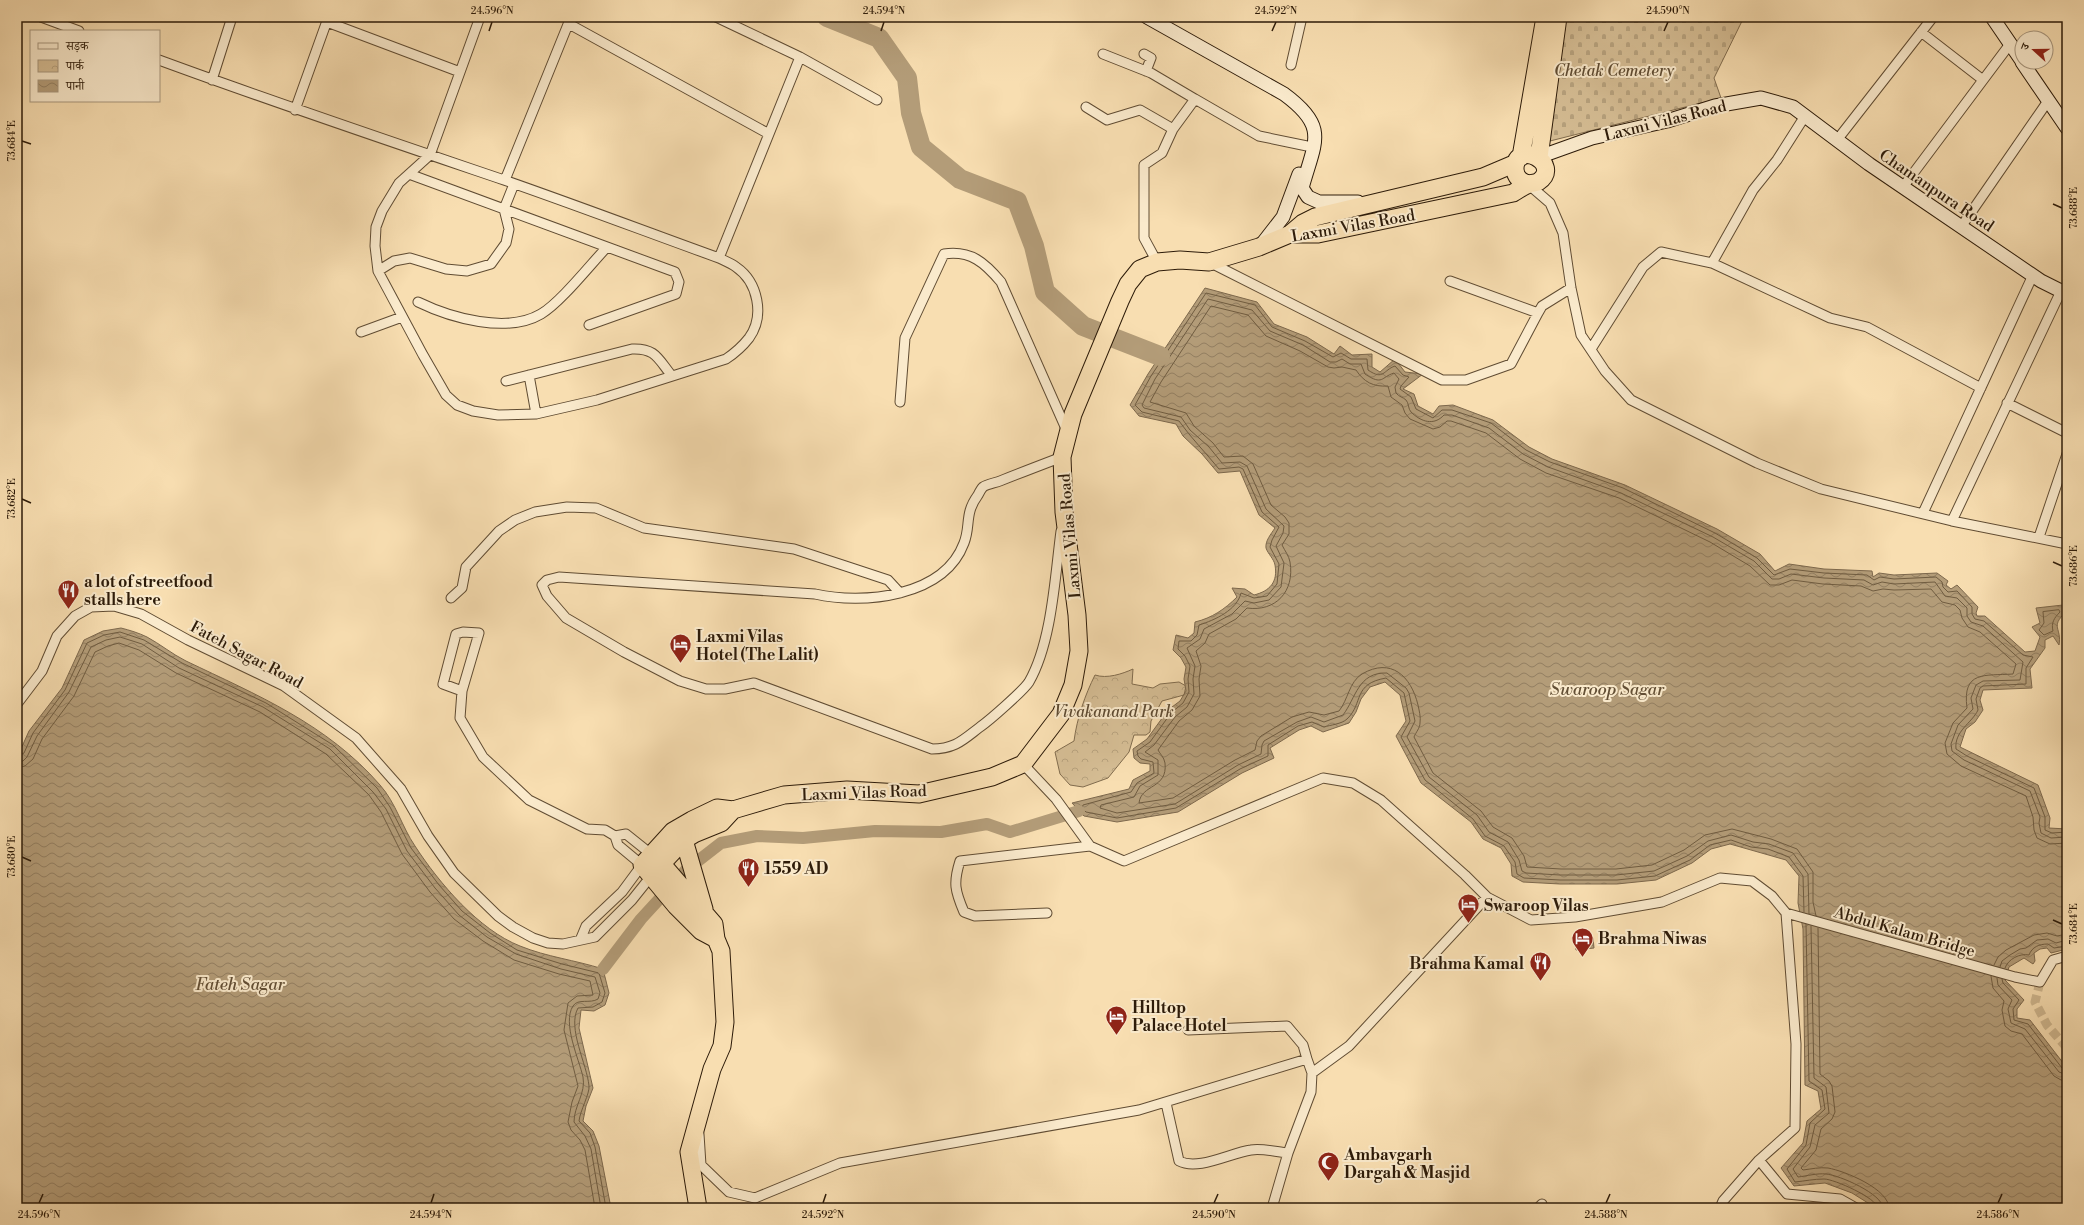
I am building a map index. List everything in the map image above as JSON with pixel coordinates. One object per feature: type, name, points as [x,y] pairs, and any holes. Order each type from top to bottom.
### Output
[{"type":"highway","points":[[1528,184],[1522,182],[1517,176],[1515,170],[1545,17]]},
{"type":"highway","points":[[1539,157],[1558,17]]},
{"type":"highway","name":"Laxmi Vilas Road","points":[[655,868],[673,832],[692,820],[717,808],[733,810],[784,795],[847,790],[919,794],[992,778],[1024,764],[1060,714],[1073,685],[1079,651],[1077,614],[1064,512],[1062,457],[1068,431],[1073,414],[1128,284],[1140,269],[1157,262],[1180,260],[1209,262],[1260,248],[1290,234],[1318,234],[1513,193],[1528,184],[1538,182],[1544,175],[1545,165],[1539,157],[1527,154],[1518,160]]},
{"type":"highway","points":[[1290,234],[1315,217],[1483,177],[1518,160]]},
{"type":"highway","name":"Laxmi Vilas Road","points":[[655,868],[685,846],[694,834],[720,823],[733,810]]},
{"type":"highway","points":[[685,846],[705,913],[714,924],[723,966],[725,1022],[722,1046],[712,1069],[689,1152],[698,1208]]},
{"type":"highway","points":[[655,868],[682,901],[701,931],[716,939]]},
{"type":"highway","points":[[682,901],[705,913]]},
{"type":"street","points":[[41,17],[76,30]]},
{"type":"street","points":[[212,80],[232,17]]},
{"type":"street","points":[[160,60],[294,110],[430,155],[505,180],[719,258],[736,267],[749,279],[756,293],[758,312],[755,326],[750,337],[739,349],[726,359],[597,400],[536,414],[498,415],[474,411],[457,405],[446,395],[378,271],[375,246],[376,227],[382,211],[399,183],[430,155],[480,17]]},
{"type":"street","points":[[716,17],[800,57],[877,100]]},
{"type":"street","points":[[1147,17],[1284,94],[1301,106],[1310,118],[1316,130],[1302,188],[1308,198],[1319,202],[1382,202]]},
{"type":"street","points":[[1291,65],[1302,17]]},
{"type":"street","points":[[1837,140],[1933,17]]},
{"type":"street","points":[[1992,17],[2014,50]]},
{"type":"street","points":[[294,110],[328,20],[460,72]]},
{"type":"street","points":[[505,180],[570,20],[769,134]]},
{"type":"street","points":[[1921,32],[1983,80]]},
{"type":"street","points":[[1903,187],[2010,44]]},
{"type":"street","points":[[1103,54],[1146,71],[1259,136],[1308,146]]},
{"type":"street","points":[[1144,54],[1150,58],[1146,71]]},
{"type":"street","points":[[719,258],[800,57]]},
{"type":"street","points":[[2027,70],[2067,128]]},
{"type":"street","name":"Laxmi Vilas Road","points":[[1539,157],[1592,138],[1666,122],[1715,106],[1761,98],[1792,107]]},
{"type":"street","points":[[1157,262],[1144,238],[1144,166],[1162,153],[1173,129],[1195,99]]},
{"type":"street","points":[[1961,227],[2048,101]]},
{"type":"street","points":[[1086,107],[1107,120],[1140,110],[1173,129]]},
{"type":"street","name":"Chamanpura Road","points":[[1792,107],[1961,227],[2033,275],[2064,292]]},
{"type":"street","points":[[1712,263],[1753,190],[1777,160],[1804,116]]},
{"type":"street","points":[[1260,248],[1283,217],[1308,146],[1311,130],[1310,118]]},
{"type":"street","points":[[408,174],[675,272],[679,282],[676,294],[590,325]]},
{"type":"street","points":[[378,271],[394,261],[410,258],[446,269],[467,271],[491,264],[506,243],[509,229],[504,209],[514,184]]},
{"type":"street","points":[[1528,184],[1550,203],[1560,227],[1581,335],[1605,371],[1631,400],[1743,456],[1821,489],[1922,514],[2067,544]]},
{"type":"street","points":[[418,302],[436,311],[466,318],[499,324],[521,322],[542,314],[607,247]]},
{"type":"street","points":[[900,402],[905,338],[944,254],[958,252],[986,264],[1001,282],[1068,431]]},
{"type":"street","points":[[1591,349],[1643,267],[1661,252],[1712,263],[1830,318],[1867,327],[1981,388]]},
{"type":"street","points":[[1209,262],[1442,380],[1466,380],[1510,364],[1542,306],[1571,288]]},
{"type":"street","points":[[1922,514],[2033,275]]},
{"type":"street","points":[[1450,281],[1538,313]]},
{"type":"street","points":[[1952,520],[2007,403],[2064,292]]},
{"type":"street","points":[[361,332],[402,317]]},
{"type":"street","points":[[506,381],[632,349],[645,348],[654,353],[672,376]]},
{"type":"street","points":[[529,375],[536,414]]},
{"type":"street","points":[[2007,403],[2067,432]]},
{"type":"street","points":[[2039,537],[2067,454]]},
{"type":"street","points":[[1062,457],[983,487],[971,504],[964,543],[953,563],[941,573],[916,588],[900,593],[871,598],[846,598],[815,594],[559,577],[547,580],[542,585],[547,596],[566,618],[624,652],[680,681],[706,689],[725,689],[754,683],[932,749],[947,749],[988,721],[1029,683],[1042,654],[1064,512]]},
{"type":"street","points":[[451,598],[462,588],[466,567],[499,531],[515,520],[535,512],[567,507],[596,508],[644,528],[794,549],[888,580],[900,593]]},
{"type":"street","name":"Fateh Sagar Road","points":[[17,704],[42,671],[57,636],[75,616],[91,606],[114,606],[141,614],[188,640],[284,686],[356,738],[401,789],[428,836],[454,873],[498,916],[526,934],[548,943],[563,944],[581,938],[594,937],[632,900],[655,868]]},
{"type":"street","points":[[462,691],[443,684],[456,634],[463,632],[479,633],[462,691],[460,718],[482,757],[529,800],[588,828],[605,830],[615,836],[626,834],[655,868]]},
{"type":"street","points":[[1024,764],[1056,799],[1090,846],[1124,861],[1323,778],[1352,783],[1381,800],[1465,875],[1487,897],[1531,920],[1574,917],[1662,902],[1720,878],[1752,881],[1772,896],[1786,913],[1796,1044],[1795,1128],[1759,1160],[1723,1201],[1720,1208]]},
{"type":"street","points":[[615,836],[618,846],[655,868]]},
{"type":"street","points":[[1047,913],[975,916],[964,912],[958,897],[954,879],[960,861],[1090,846]]},
{"type":"street","points":[[581,938],[586,926],[622,892],[655,868]]},
{"type":"street","points":[[1312,1073],[1349,1046],[1487,897]]},
{"type":"street","name":"Abdul Kalam Bridge","points":[[1786,913],[2015,977],[2040,982],[2053,960],[2067,956]]},
{"type":"street","points":[[1188,1030],[1287,1026],[1303,1046],[1312,1073],[1311,1092],[1288,1154],[1272,1208]]},
{"type":"street","points":[[698,1121],[701,1165],[729,1192],[754,1198],[840,1163],[1139,1110],[1307,1059]]},
{"type":"street","points":[[1166,1103],[1179,1161],[1186,1164],[1216,1160],[1252,1149],[1288,1154]]},
{"type":"street","points":[[1759,1160],[1787,1194],[1840,1199],[1856,1208]]},
{"type":"green space","name":"Chetak Cemetery","points":[[1566,17],[1744,17],[1714,78],[1721,98],[1550,141]]},
{"type":"green space","name":"Vivakanand Park","points":[[1133,669],[1132,684],[1153,688],[1160,684],[1179,682],[1186,686],[1184,695],[1162,701],[1151,721],[1150,732],[1146,735],[1134,735],[1129,752],[1108,778],[1083,787],[1070,785],[1060,774],[1055,752],[1074,741],[1082,707],[1095,675],[1109,676]]},
{"type":"water","name":"Swaroop Sagar","points":[[1205,288],[1257,302],[1274,324],[1307,337],[1334,354],[1340,346],[1352,355],[1372,354],[1372,367],[1380,372],[1395,359],[1405,372],[1423,374],[1403,389],[1414,394],[1418,406],[1433,414],[1439,406],[1453,405],[1493,420],[1529,447],[1552,459],[1625,485],[1717,529],[1760,554],[1775,571],[1789,564],[1824,569],[1872,571],[1873,577],[1879,573],[1894,575],[1937,573],[1948,581],[1946,585],[1951,589],[1957,585],[1978,607],[1976,613],[1977,616],[1985,616],[2025,652],[2035,651],[2040,637],[2032,627],[2040,623],[2036,608],[2063,605],[2065,613],[2057,625],[2060,639],[2059,645],[2053,636],[2045,640],[2045,648],[2030,669],[2032,688],[1983,690],[1980,700],[1983,710],[1975,722],[1966,729],[1960,747],[2038,785],[2050,818],[2049,828],[2067,829],[2067,949],[2051,953],[2047,948],[2040,949],[2034,953],[2035,961],[2033,964],[2024,958],[2009,967],[2005,980],[2024,1000],[2017,1009],[2017,1018],[2030,1020],[2067,1068],[2067,1208],[1876,1208],[1852,1193],[1825,1183],[1794,1186],[1781,1168],[1803,1143],[1807,1121],[1821,1109],[1818,1091],[1805,1085],[1803,929],[1798,903],[1799,876],[1786,860],[1730,844],[1711,849],[1692,863],[1656,880],[1617,884],[1560,884],[1523,882],[1512,876],[1511,864],[1501,848],[1483,839],[1471,822],[1421,783],[1396,736],[1406,721],[1400,695],[1385,682],[1370,687],[1361,699],[1356,712],[1349,723],[1323,732],[1311,726],[1299,730],[1270,748],[1274,758],[1242,773],[1178,812],[1117,822],[1084,816],[1072,803],[1129,789],[1133,780],[1150,771],[1150,764],[1140,763],[1134,758],[1133,749],[1147,739],[1168,710],[1180,701],[1186,691],[1184,679],[1186,667],[1181,658],[1173,650],[1176,635],[1188,638],[1194,633],[1195,622],[1213,615],[1228,605],[1237,597],[1232,588],[1245,589],[1254,595],[1264,591],[1272,585],[1274,581],[1276,571],[1274,563],[1266,548],[1266,543],[1275,528],[1259,515],[1240,471],[1218,473],[1202,454],[1183,436],[1176,424],[1139,416],[1130,405],[1148,374]]},
{"type":"water","name":"Fateh Sagar","points":[[121,628],[147,637],[186,661],[265,699],[314,728],[337,745],[359,764],[386,792],[410,839],[436,875],[461,904],[490,929],[505,939],[530,950],[603,969],[609,993],[605,1005],[594,1011],[581,1010],[579,1028],[593,1088],[586,1106],[583,1121],[593,1131],[599,1146],[611,1208],[17,1208],[17,754],[20,751],[29,731],[62,688],[84,640],[103,631]]},
{"type":"water","points":[[1593,938],[1594,948],[1576,950],[1575,940]]},
{"type":"waterway","points":[[827,17],[879,38],[907,78],[911,113],[921,147],[960,179],[1017,201],[1034,246],[1045,292],[1083,326],[1160,356]]},
{"type":"waterway","points":[[603,969],[641,919],[685,871],[721,843],[757,836],[803,838],[875,831],[941,832],[987,824],[1010,832],[1079,811]]},
{"type":"tunnel","points":[[2040,982],[2035,1002],[2047,1025],[2067,1048]]},
{"type":"place","name":"a lot of streetfood stalls here","points":[[68,610]]},
{"type":"place","name":"Laxmi Vilas Hotel (The Lalit)","points":[[680,664]]},
{"type":"place","name":"1559 AD","points":[[749,888]]},
{"type":"place","name":"Swaroop Vilas","points":[[1468,924]]},
{"type":"place","name":"Brahma Niwas","points":[[1583,958]]},
{"type":"place","name":"Brahma Kamal","points":[[1540,982]]},
{"type":"place","name":"Hilltop Palace Hotel","points":[[1116,1036]]},
{"type":"place","name":"Ambavgarh Dargah & Masjid","points":[[1328,1182]]}]
